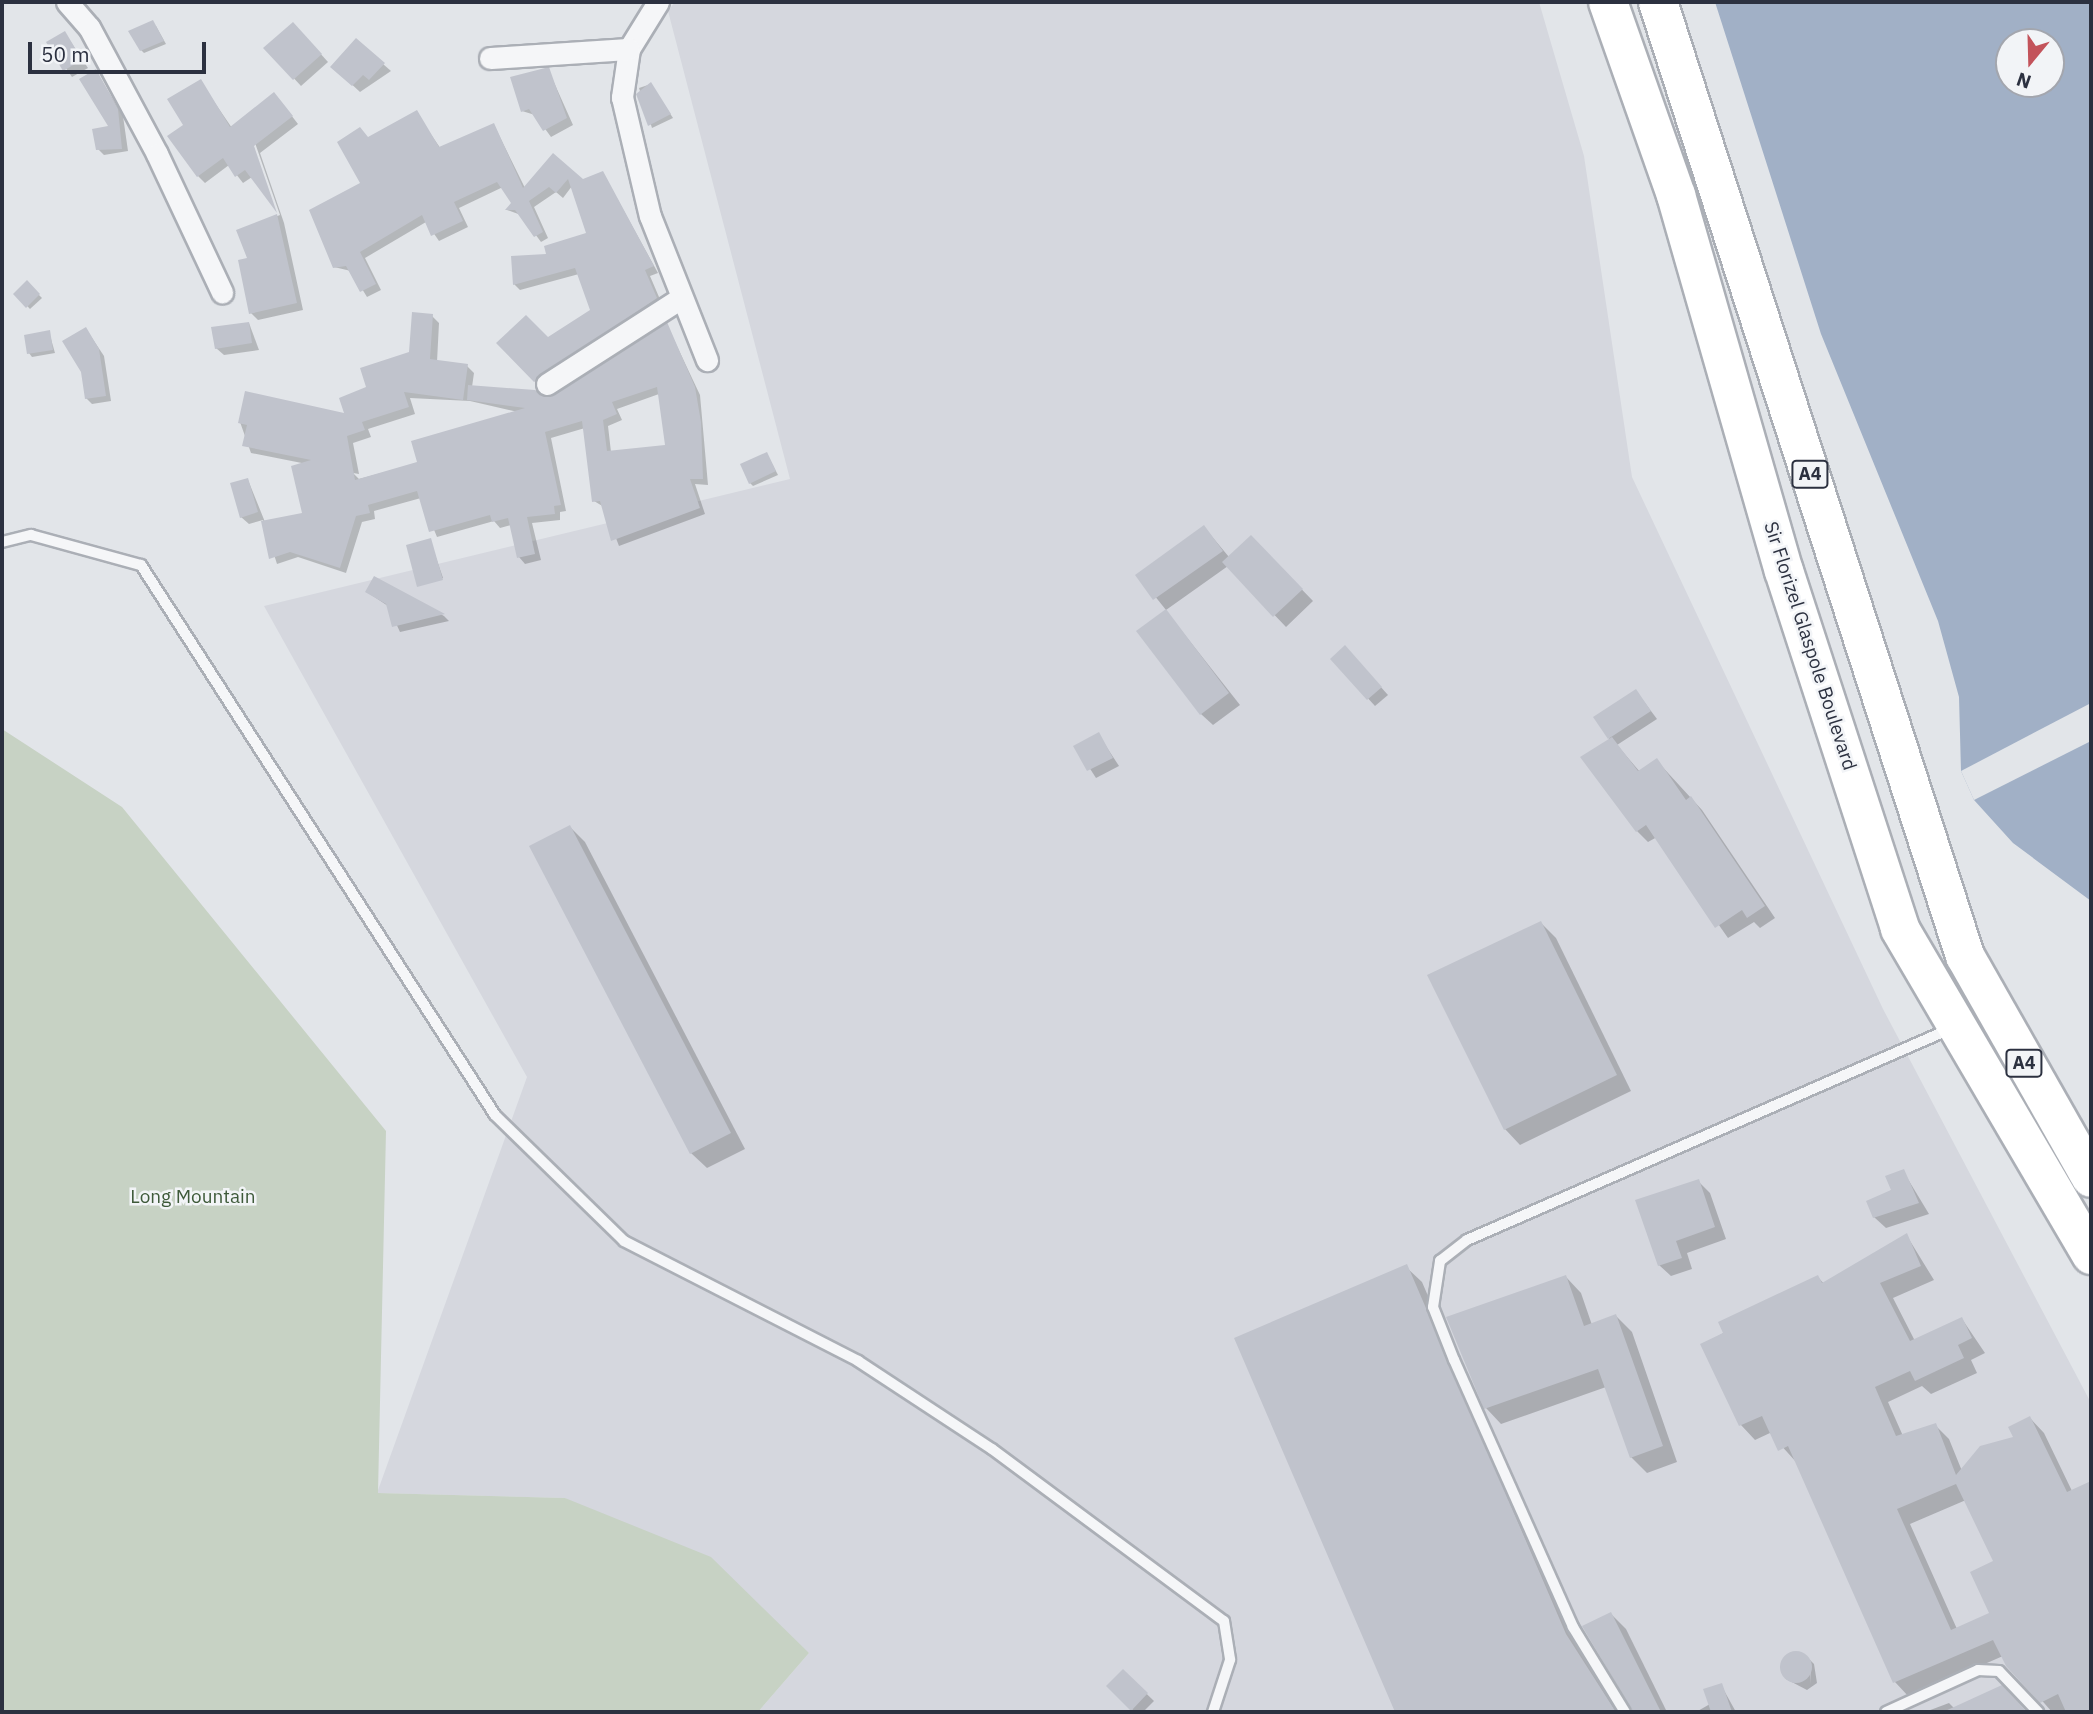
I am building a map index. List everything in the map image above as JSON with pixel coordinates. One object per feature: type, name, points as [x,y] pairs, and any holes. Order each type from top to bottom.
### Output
[{"type":"highway","name":"Sir Florizel Glaspole Boulevard","points":[[1608,2],[1676,195],[1784,571],[1900,929],[2091,1255]]},
{"type":"highway","name":"A4","points":[[1658,2],[1965,956],[2091,1178]]},
{"type":"street","points":[[67,2],[89,27],[158,154],[222,292]]},
{"type":"street","points":[[658,2],[629,49],[622,97],[650,216],[707,360]]},
{"type":"street","points":[[490,58],[629,49]]},
{"type":"street","points":[[547,384],[681,298]]},
{"type":"lane","points":[[2,542],[31,535],[141,565],[495,1115],[624,1241],[858,1361],[992,1449],[1224,1621],[1230,1660],[1213,1712]]},
{"type":"lane","points":[[1625,1712],[1573,1626],[1454,1360],[1433,1307],[1440,1261],[1467,1240],[1955,1026]]},
{"type":"lane","points":[[1886,1712],[1979,1670],[1999,1671],[2038,1712]]},
{"type":"shaded area","points":[[675,2],[1539,2],[1584,156],[1632,477],[1883,1009],[2091,1403],[2091,1712],[758,1712],[809,1653],[565,1498],[377,1493],[527,1077],[264,606],[790,479],[668,11]]},
{"type":"green space","name":"Long Mountain","points":[[2,729],[122,807],[386,1131],[378,1493],[565,1498],[711,1557],[809,1653],[758,1712],[2,1712]]},
{"type":"water","points":[[1715,2],[2091,2],[2091,901],[2013,843],[1974,800],[1961,771],[1959,697],[1938,621],[1821,334]]},
{"type":"pier","points":[[2091,703],[2091,741],[1974,800],[1961,771]]},
{"type":"building","points":[[153,20],[164,41],[140,51],[128,31]]},
{"type":"building","points":[[293,22],[322,54],[293,80],[263,48]]},
{"type":"building","points":[[65,31],[82,60],[63,71],[46,42]]},
{"type":"building","points":[[356,38],[385,63],[369,80],[363,75],[352,86],[330,67]]},
{"type":"building","points":[[549,67],[567,118],[543,131],[529,109],[521,112],[510,77]]},
{"type":"building","points":[[96,69],[118,109],[122,149],[96,150],[92,129],[108,126],[79,79]]},
{"type":"building","points":[[201,79],[230,127],[274,92],[293,116],[254,146],[277,213],[245,170],[235,177],[223,158],[197,177],[167,136],[183,125],[167,99]]},
{"type":"building","points":[[651,82],[671,114],[648,126],[636,94]]},
{"type":"building","points":[[417,110],[439,147],[494,123],[523,188],[553,153],[583,179],[603,171],[654,266],[645,270],[657,298],[534,382],[496,343],[526,315],[548,337],[590,310],[575,268],[513,285],[511,256],[546,254],[544,246],[586,233],[568,179],[556,193],[549,187],[529,201],[543,232],[534,237],[515,210],[505,210],[511,203],[497,182],[454,202],[463,221],[431,236],[422,215],[360,252],[376,284],[360,292],[346,266],[333,268],[309,210],[360,183],[337,142],[360,127],[368,137]]},
{"type":"building","points":[[277,214],[297,303],[249,314],[238,260],[247,258],[236,230]]},
{"type":"building","points":[[27,280],[40,294],[26,308],[13,294]]},
{"type":"building","points":[[412,312],[433,314],[430,359],[468,364],[463,400],[404,392],[409,407],[362,422],[365,430],[347,436],[355,480],[417,462],[411,441],[525,408],[467,400],[468,385],[535,390],[548,397],[667,322],[695,387],[701,422],[703,479],[690,479],[700,508],[611,541],[600,501],[592,502],[582,421],[545,432],[561,505],[554,506],[555,514],[527,517],[535,554],[517,558],[508,518],[492,522],[490,515],[429,532],[417,491],[368,505],[370,513],[356,516],[340,568],[290,552],[269,559],[261,521],[302,513],[291,466],[311,460],[242,446],[247,425],[238,423],[245,391],[344,413],[339,398],[366,387],[360,368],[409,352]],"holes":[[[657,387],[665,445],[607,451],[603,420],[617,414],[612,402]]]},
{"type":"building","points":[[249,322],[252,343],[215,349],[211,327]]},
{"type":"building","points":[[86,327],[99,349],[106,396],[85,399],[81,372],[62,341]]},
{"type":"building","points":[[50,330],[53,350],[27,354],[24,335]]},
{"type":"building","points":[[767,452],[776,471],[749,484],[740,464]]},
{"type":"building","points":[[248,478],[258,512],[240,518],[230,483]]},
{"type":"building","points":[[1204,525],[1223,551],[1153,600],[1135,575]]},
{"type":"building","points":[[1251,535],[1303,589],[1273,617],[1222,562]]},
{"type":"building","points":[[431,538],[443,580],[417,587],[406,545]]},
{"type":"building","points":[[374,576],[445,614],[392,627],[386,604],[365,592]]},
{"type":"building","points":[[1166,609],[1229,693],[1200,715],[1136,631]]},
{"type":"building","points":[[1345,645],[1382,687],[1367,700],[1330,659]]},
{"type":"building","points":[[1636,689],[1651,711],[1608,739],[1593,717]]},
{"type":"building","points":[[1099,732],[1113,758],[1087,771],[1073,746]]},
{"type":"building","points":[[1612,737],[1638,771],[1657,758],[1686,800],[1691,796],[1765,906],[1747,918],[1742,910],[1715,928],[1646,825],[1636,832],[1580,757]]},
{"type":"building","points":[[570,825],[731,1133],[690,1154],[529,846]]},
{"type":"building","points":[[1541,921],[1617,1075],[1504,1130],[1427,975]]},
{"type":"building","points":[[1904,1169],[1919,1203],[1873,1218],[1866,1201],[1891,1190],[1885,1176]]},
{"type":"building","points":[[1699,1179],[1715,1227],[1676,1241],[1682,1258],[1658,1266],[1635,1200]]},
{"type":"building","points":[[1907,1233],[1921,1266],[1880,1283],[1910,1341],[1962,1317],[1972,1338],[1958,1345],[1964,1358],[1915,1381],[1910,1371],[1875,1387],[1896,1436],[1936,1423],[1956,1475],[1980,1446],[2013,1437],[2008,1427],[2030,1416],[2067,1492],[2091,1481],[2091,1712],[2066,1712],[2058,1694],[2040,1703],[2006,1666],[1993,1640],[1893,1683],[1788,1446],[1778,1451],[1762,1416],[1739,1426],[1700,1344],[1723,1333],[1718,1322],[1818,1275],[1822,1283]],"holes":[[[1956,1484],[1993,1561],[1970,1572],[1989,1613],[1951,1630],[1897,1509]]]},
{"type":"building","points":[[1407,1264],[1566,1634],[1616,1712],[1395,1712],[1234,1338]]},
{"type":"building","points":[[1566,1275],[1584,1326],[1616,1314],[1663,1446],[1630,1458],[1598,1369],[1484,1409],[1446,1317]]},
{"type":"building","points":[[1611,1612],[1661,1712],[1633,1712],[1582,1626]]},
{"type":"building","points":[[1796,1651],[1808,1655],[1812,1667],[1808,1679],[1796,1683],[1784,1679],[1780,1667],[1784,1655]]},
{"type":"building","points":[[1123,1669],[1148,1693],[1131,1711],[1106,1686]]},
{"type":"building","points":[[1722,1683],[1732,1712],[1711,1712],[1703,1689]]},
{"type":"building","points":[[2002,1685],[2025,1710],[1943,1712]]}]
